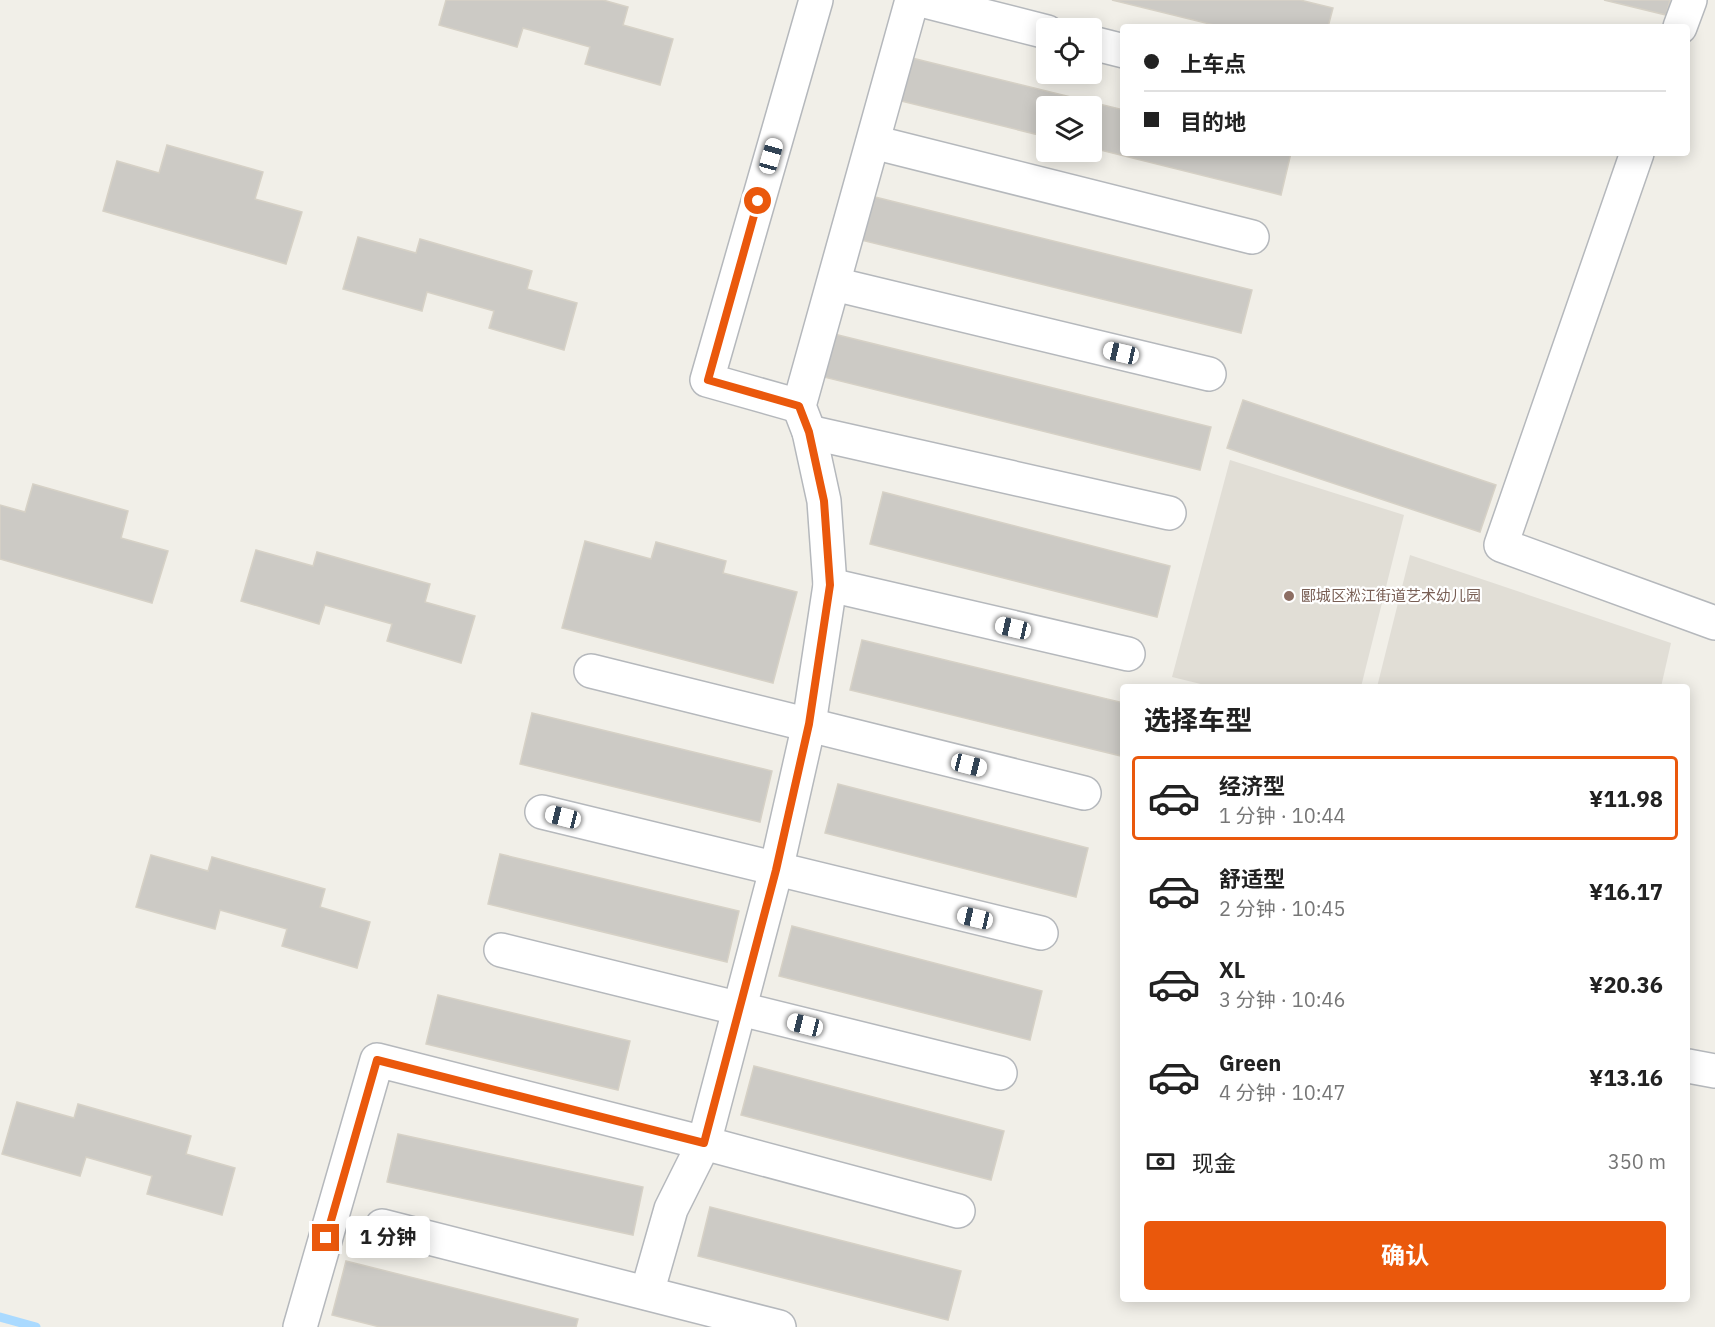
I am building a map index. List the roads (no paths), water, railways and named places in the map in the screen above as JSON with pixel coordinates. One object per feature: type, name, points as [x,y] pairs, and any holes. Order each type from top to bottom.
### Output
[{"type":"street","points":[[816,0],[708,380],[804,419],[1169,513]]},
{"type":"street","points":[[647,1293],[671,1209],[704,1143],[776,870],[809,724],[830,585],[824,501],[804,419],[834,284],[912,0]]},
{"type":"street","points":[[921,0],[1036,29]]},
{"type":"street","points":[[1681,24],[1689,0]]},
{"type":"street","points":[[1102,46],[1120,50]]},
{"type":"street","points":[[873,142],[1252,237]]},
{"type":"street","points":[[1636,156],[1501,545],[1715,623]]},
{"type":"street","points":[[834,284],[1209,374]]},
{"type":"street","points":[[830,585],[1128,654]]},
{"type":"street","points":[[591,671],[1084,793]]},
{"type":"street","points":[[542,812],[1041,933]]},
{"type":"street","points":[[501,950],[999,1073]]},
{"type":"street","points":[[300,1327],[377,1060],[704,1143],[958,1211]]},
{"type":"street","points":[[1690,1066],[1715,1071]]},
{"type":"street","points":[[382,1226],[778,1327]]},
{"type":"waterway","points":[[0,1317],[36,1327]]},
{"type":"place","name":"郾城区淞江街道艺术幼儿园","points":[[1289,596]]}]
